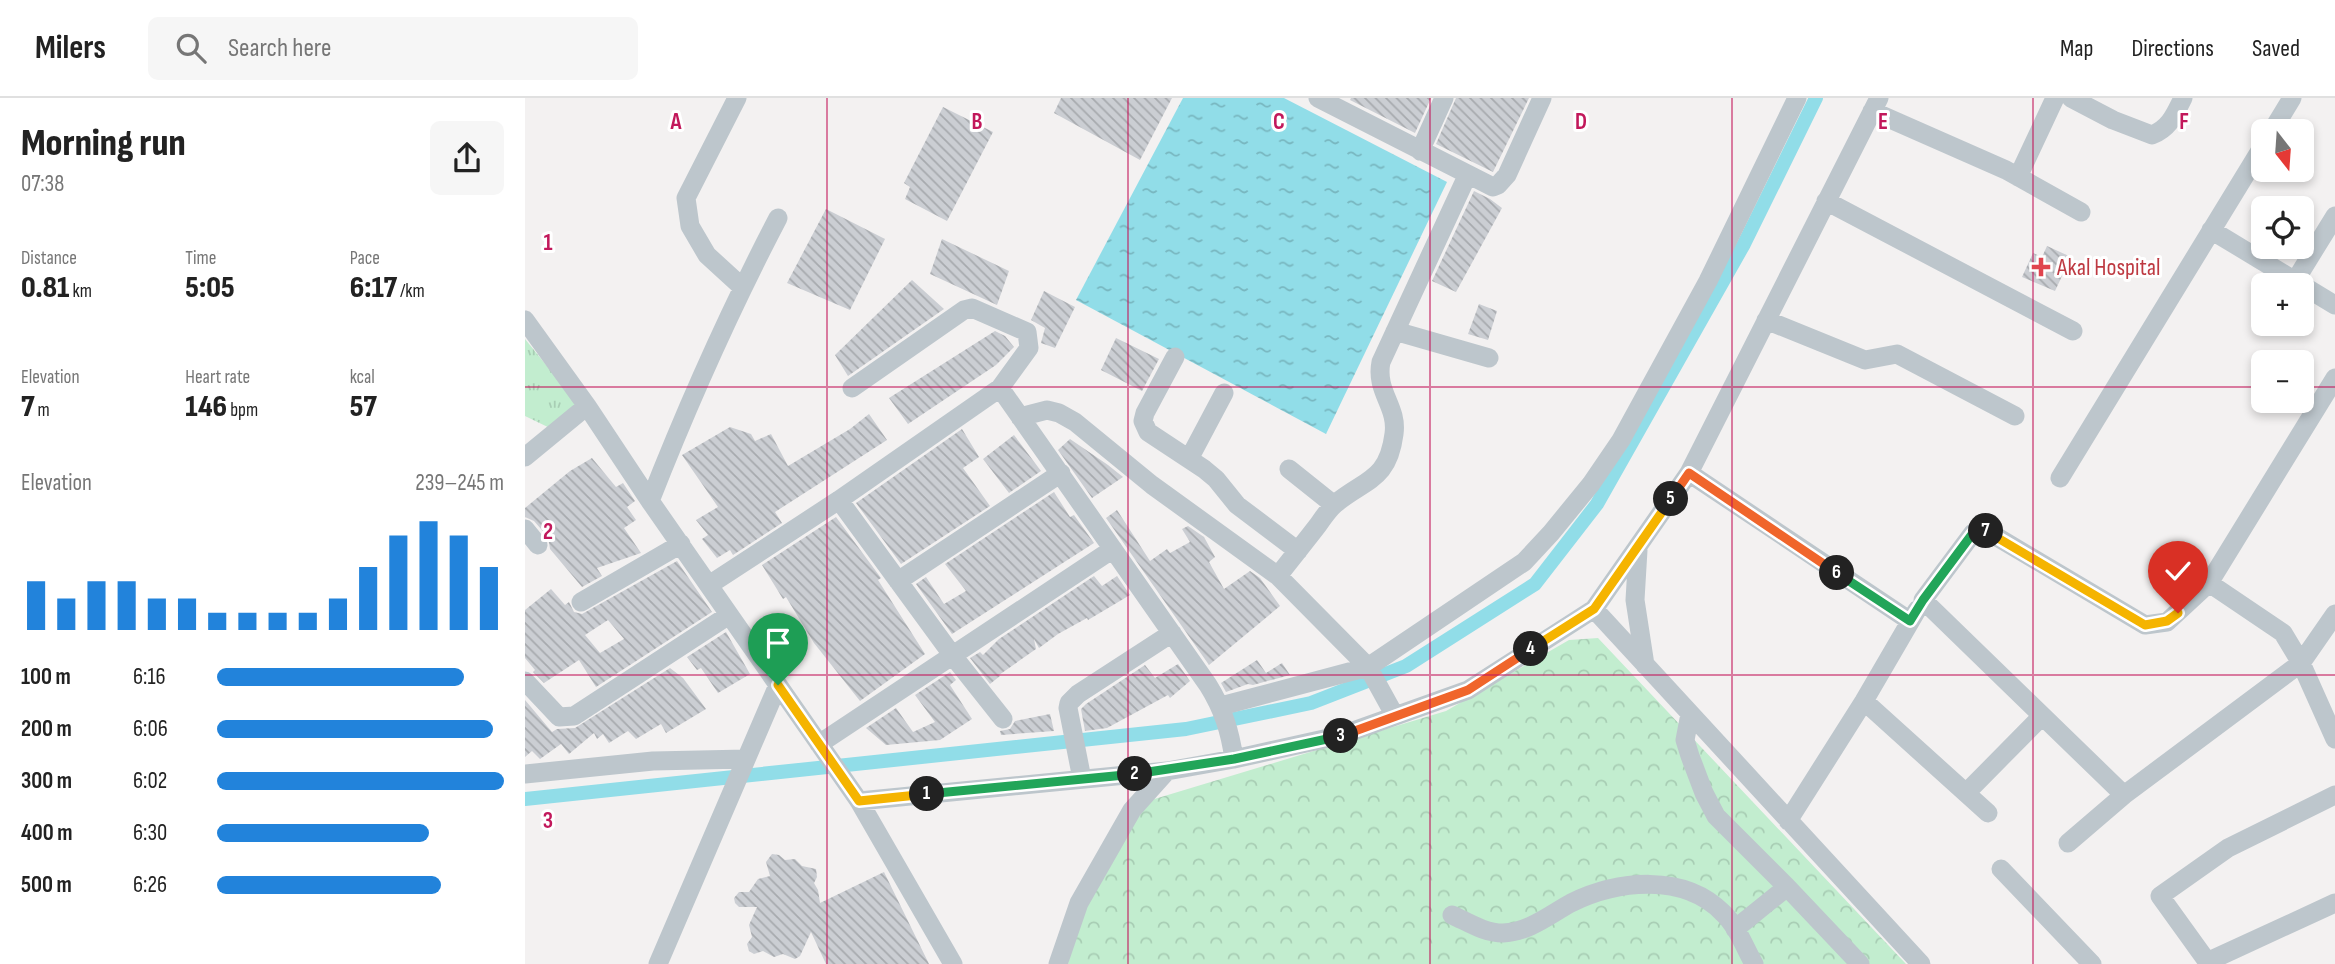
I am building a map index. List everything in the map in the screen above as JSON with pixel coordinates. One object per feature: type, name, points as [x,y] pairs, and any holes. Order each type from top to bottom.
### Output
[{"type":"street","points":[[737,98],[686,198],[690,226],[707,255],[742,287]]},
{"type":"street","points":[[1318,98],[1343,104],[1420,151],[1488,186],[1498,185],[1507,175],[1542,98]]},
{"type":"street","points":[[1420,151],[1444,98]]},
{"type":"street","points":[[1223,709],[1371,671],[1524,562],[1591,484],[1621,440],[1702,292],[1797,98]]},
{"type":"street","points":[[2018,177],[2055,98]]},
{"type":"street","points":[[2071,98],[2113,120],[2152,135],[2169,124],[2183,98]]},
{"type":"street","points":[[2280,119],[2293,98]]},
{"type":"street","points":[[859,801],[1167,771],[1342,736],[1390,708],[1468,690],[1594,609],[1689,473],[1875,104],[2081,212]]},
{"type":"street","points":[[2060,478],[2251,165]]},
{"type":"street","points":[[1278,576],[1334,505],[1371,481],[1381,471],[1393,446],[1395,427],[1378,374],[1381,362],[1467,176]]},
{"type":"street","points":[[1826,201],[2073,331]]},
{"type":"street","points":[[2300,273],[2335,216]]},
{"type":"street","points":[[650,501],[686,408],[742,287],[778,218]]},
{"type":"street","points":[[2211,230],[2282,273]]},
{"type":"street","points":[[2314,292],[2335,305]]},
{"type":"street","points":[[709,585],[839,500],[1000,388],[1029,348],[1027,332],[972,308],[964,310],[852,388]]},
{"type":"street","points":[[525,320],[859,801],[953,964]]},
{"type":"street","points":[[1766,320],[1865,360],[1897,354],[2015,416]]},
{"type":"street","points":[[1395,331],[1489,358]]},
{"type":"street","points":[[1175,357],[1145,413],[1143,421],[1148,432],[1216,479],[1237,505],[1298,551]]},
{"type":"street","points":[[1788,821],[1864,701],[1923,600],[1973,533],[1981,529],[2145,625],[2167,621],[2209,583],[2335,378]]},
{"type":"street","points":[[1000,388],[1223,709],[1234,759]]},
{"type":"street","points":[[1189,459],[1224,393]]},
{"type":"street","points":[[525,457],[587,406]]},
{"type":"street","points":[[1020,417],[1047,411],[1059,412],[1152,485],[1278,576],[1371,671],[1390,708]]},
{"type":"street","points":[[1289,469],[1334,505]]},
{"type":"street","points":[[898,580],[1061,473]]},
{"type":"street","points":[[1689,473],[1910,621]]},
{"type":"street","points":[[839,500],[953,656],[1003,719]]},
{"type":"street","points":[[525,529],[538,545]]},
{"type":"street","points":[[582,602],[681,544]]},
{"type":"street","points":[[1639,545],[1635,600],[1645,665]]},
{"type":"street","points":[[819,744],[1113,550]]},
{"type":"street","points":[[2209,583],[2283,633],[2301,663],[2335,738]]},
{"type":"street","points":[[1923,600],[2124,795]]},
{"type":"street","points":[[1594,609],[1921,964]]},
{"type":"street","points":[[2068,843],[2124,795],[2301,663],[2335,614]]},
{"type":"street","points":[[525,681],[559,717],[575,716],[729,615]]},
{"type":"street","points":[[1082,779],[1068,708],[1077,694],[1172,633]]},
{"type":"street","points":[[657,964],[778,685]]},
{"type":"street","points":[[1864,701],[1988,813]]},
{"type":"street","points":[[1690,714],[1685,740],[1687,748],[1716,816],[1860,964]]},
{"type":"street","points":[[1966,793],[2042,716]]},
{"type":"street","points":[[525,775],[653,761],[746,759]]},
{"type":"street","points":[[1058,964],[1079,903],[1132,810],[1167,771]]},
{"type":"street","points":[[2335,795],[2228,848],[2160,897],[2208,963],[2335,902]]},
{"type":"street","points":[[2001,869],[2086,962]]},
{"type":"street","points":[[1452,915],[1486,931],[1504,933],[1523,929],[1572,903],[1621,887],[1644,884],[1688,891],[1724,914],[1754,964]]},
{"type":"street","points":[[1735,929],[1787,887]]},
{"type":"green space","points":[[525,339],[581,408],[556,431],[525,416]]},
{"type":"green space","points":[[1598,638],[1906,964],[1068,964],[1081,911],[1138,804],[1446,711],[1569,640]]},
{"type":"water","points":[[1183,98],[1284,98],[1447,182],[1326,434],[1076,300]]},
{"type":"building","points":[[1061,98],[1172,98],[1140,160],[1054,113]]},
{"type":"building","points":[[1431,98],[1415,133],[1350,100]]},
{"type":"building","points":[[1456,98],[1529,98],[1493,172],[1436,144]]},
{"type":"building","points":[[943,107],[993,132],[947,221],[905,199],[910,187],[904,183]]},
{"type":"building","points":[[1474,191],[1502,208],[1456,292],[1432,281]]},
{"type":"building","points":[[826,209],[885,239],[850,310],[787,283]]},
{"type":"building","points":[[942,239],[1009,271],[997,305],[930,274]]},
{"type":"building","points":[[2047,246],[2071,257],[2055,291],[2022,277],[2033,253],[2042,257]]},
{"type":"building","points":[[912,280],[944,309],[848,376],[835,355]]},
{"type":"building","points":[[1044,291],[1075,307],[1055,348],[1041,343],[1045,328],[1031,320]]},
{"type":"building","points":[[1479,304],[1497,311],[1488,340],[1468,334]]},
{"type":"building","points":[[995,331],[1005,336],[1014,347],[996,365],[908,424],[889,398]]},
{"type":"building","points":[[1116,338],[1159,359],[1142,391],[1101,370]]},
{"type":"building","points":[[869,414],[887,440],[775,512],[782,523],[733,555],[730,550],[717,558],[702,539],[708,535],[696,520],[718,507],[682,455],[730,427],[751,434],[755,441],[771,434],[788,466],[850,429]]},
{"type":"building","points":[[962,429],[979,457],[963,468],[990,506],[901,564],[856,503]]},
{"type":"building","points":[[1014,435],[1041,471],[1009,493],[983,459]]},
{"type":"building","points":[[1070,439],[1123,477],[1092,498],[1058,450]]},
{"type":"building","points":[[592,458],[616,487],[623,483],[635,501],[627,507],[636,520],[624,528],[641,553],[597,568],[602,576],[582,587],[550,549],[548,537],[534,521],[525,517],[525,508],[570,471]]},
{"type":"building","points":[[1054,492],[1070,517],[1074,515],[1094,543],[952,634],[916,584],[926,577],[944,604],[966,591],[945,564]]},
{"type":"building","points":[[1117,510],[1150,561],[1167,549],[1170,553],[1190,542],[1182,529],[1188,526],[1204,537],[1215,557],[1209,562],[1224,589],[1250,571],[1260,578],[1280,606],[1209,665],[1106,518]]},
{"type":"building","points":[[836,517],[881,578],[878,580],[925,654],[860,701],[814,643],[786,597],[783,599],[762,565]]},
{"type":"building","points":[[677,561],[712,612],[596,687],[579,660],[544,683],[533,672],[535,670],[525,658],[525,610],[551,589],[565,605],[569,602],[574,612],[582,614]],"holes":[[[608,620],[624,639],[600,653],[585,635]]]},
{"type":"building","points":[[1094,576],[1102,586],[1117,576],[1130,595],[1058,634],[1039,648],[1034,639],[1036,649],[990,684],[970,658],[980,652],[983,655],[999,639]]},
{"type":"building","points":[[726,632],[750,674],[718,693],[701,668],[697,670],[687,657]]},
{"type":"building","points":[[1257,660],[1266,673],[1282,663],[1290,675],[1226,692],[1221,683]]},
{"type":"building","points":[[1178,664],[1190,681],[1170,698],[1168,695],[1107,728],[1085,731],[1081,709],[1086,704],[1145,665],[1155,678]]},
{"type":"building","points":[[670,668],[683,678],[706,709],[666,733],[661,724],[636,739],[628,731],[609,743],[603,734],[597,739],[594,733],[569,754],[561,744],[540,759],[532,751],[525,757],[525,700],[552,732],[575,728]]},
{"type":"building","points":[[950,672],[956,680],[950,685],[972,719],[940,740],[886,745],[866,728],[896,708],[913,732],[935,722],[915,695]]},
{"type":"building","points":[[1050,714],[1054,731],[1001,735],[1000,731],[1010,729],[1015,721]]},
{"type":"building","points":[[772,854],[785,860],[795,859],[802,866],[816,869],[817,877],[814,883],[820,903],[884,872],[929,964],[826,964],[811,932],[800,956],[795,959],[783,954],[774,957],[763,951],[754,954],[749,951],[747,944],[752,937],[749,925],[757,907],[739,907],[734,898],[739,892],[749,892],[758,879],[770,876],[766,862]]},
{"type":"waterway","points":[[525,799],[1186,729],[1311,703],[1406,666],[1535,584],[1597,504],[1744,244],[1816,98]]},
{"type":"place","name":"Akal Hospital","points":[[2041,267]]},
{"type":"route","points":[[778,685],[859,801],[1167,771],[1342,736],[1468,690],[1594,609],[1689,473],[1910,621],[1973,533],[1981,529],[2145,625],[2167,621],[2178,613]]}]
